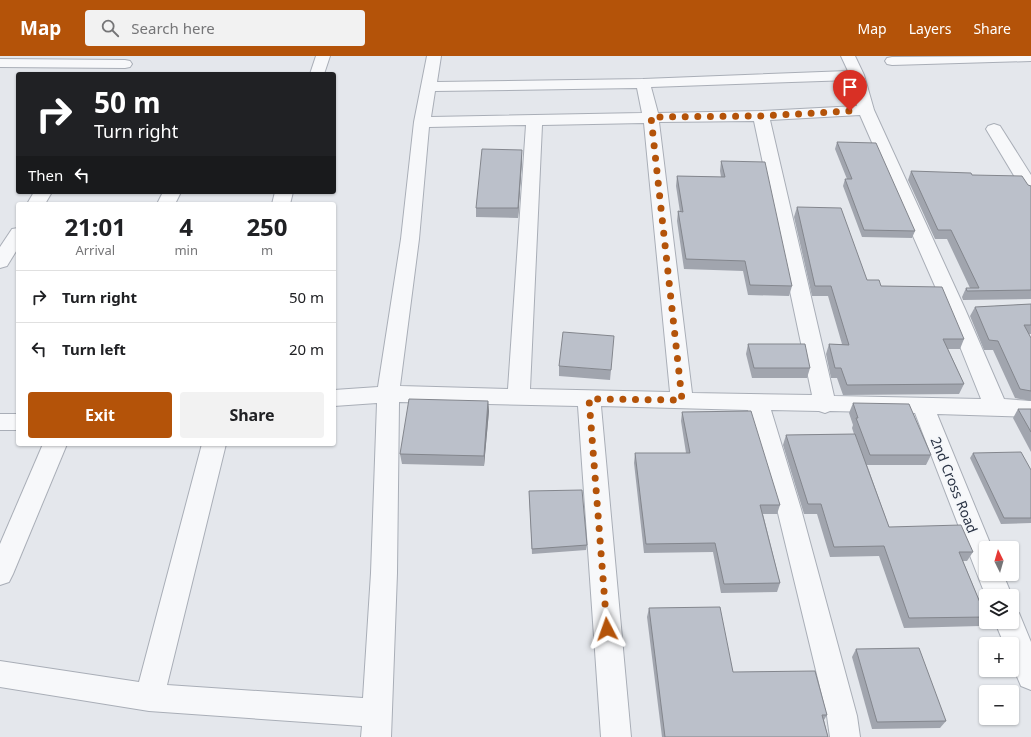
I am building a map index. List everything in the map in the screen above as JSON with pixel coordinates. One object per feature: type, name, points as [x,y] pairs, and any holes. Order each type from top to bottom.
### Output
[{"type":"street","points":[[318,72],[322,56]]},
{"type":"street","points":[[0,674],[149,697],[376,725],[384,573],[388,394],[410,239],[422,122],[427,87],[434,56]]},
{"type":"street","points":[[848,56],[857,75],[866,110],[955,309],[996,407]]},
{"type":"street","points":[[892,61],[1031,57]]},
{"type":"street","points":[[0,63],[125,65]]},
{"type":"street","points":[[427,87],[643,83],[857,75]]},
{"type":"street","points":[[643,83],[651,117],[682,400]]},
{"type":"street","points":[[422,122],[761,116],[866,110]]},
{"type":"street","points":[[761,116],[825,405]]},
{"type":"street","points":[[519,396],[534,120]]},
{"type":"street","points":[[994,129],[1031,190]]},
{"type":"street","points":[[0,262],[10,239]]},
{"type":"street","points":[[955,309],[978,308]]},
{"type":"street","points":[[336,398],[388,394],[519,396],[825,405],[996,407],[1031,409]]},
{"type":"street","points":[[589,399],[616,737]]},
{"type":"street","points":[[757,402],[789,508],[842,716],[845,737]]},
{"type":"street","name":"2nd Cross Road","points":[[923,406],[979,546]]},
{"type":"street","points":[[0,422],[16,422]]},
{"type":"street","points":[[0,574],[54,446]]},
{"type":"street","points":[[149,697],[213,446]]},
{"type":"street","points":[[1012,629],[1031,676]]},
{"type":"building","points":[[837,142],[876,143],[915,231],[864,230],[845,179],[852,179]]},
{"type":"building","points":[[482,149],[522,150],[518,208],[476,208]]},
{"type":"building","points":[[721,161],[765,162],[792,286],[750,285],[745,261],[686,259],[678,211],[683,212],[677,176],[725,177]]},
{"type":"building","points":[[911,171],[971,173],[972,175],[1022,176],[1028,185],[1031,186],[1031,290],[967,291],[966,288],[979,288],[951,230],[938,230]]},
{"type":"building","points":[[797,207],[841,208],[867,280],[879,280],[881,286],[942,287],[964,339],[943,339],[964,384],[847,385],[841,368],[835,368],[829,344],[849,345],[831,286],[815,286]]},
{"type":"building","points":[[1031,304],[1031,325],[1024,325],[1031,338],[1031,391],[1020,389],[998,341],[989,340],[975,307]]},
{"type":"building","points":[[563,332],[614,336],[611,370],[559,366]]},
{"type":"building","points":[[748,344],[805,344],[810,368],[754,368]]},
{"type":"building","points":[[409,399],[488,401],[484,456],[400,454]]},
{"type":"building","points":[[853,403],[909,404],[931,455],[870,455],[856,418],[858,418]]},
{"type":"building","points":[[1018,409],[1031,409],[1031,432]]},
{"type":"building","points":[[751,411],[780,505],[760,505],[780,583],[724,584],[715,543],[646,544],[635,453],[690,453],[682,412]]},
{"type":"building","points":[[855,434],[889,527],[961,525],[973,552],[959,552],[979,600],[979,617],[909,618],[884,546],[834,547],[821,504],[808,504],[786,435]]},
{"type":"building","points":[[1021,452],[1031,470],[1031,518],[1004,518],[973,453]]},
{"type":"building","points":[[582,490],[587,545],[532,549],[529,491]]},
{"type":"building","points":[[720,607],[733,672],[815,671],[827,715],[822,715],[828,737],[665,737],[649,608]]},
{"type":"building","points":[[919,648],[946,721],[877,722],[856,649]]},
{"type":"route","points":[[607,629],[589,399],[682,400],[651,117],[761,116],[850,111]]}]
